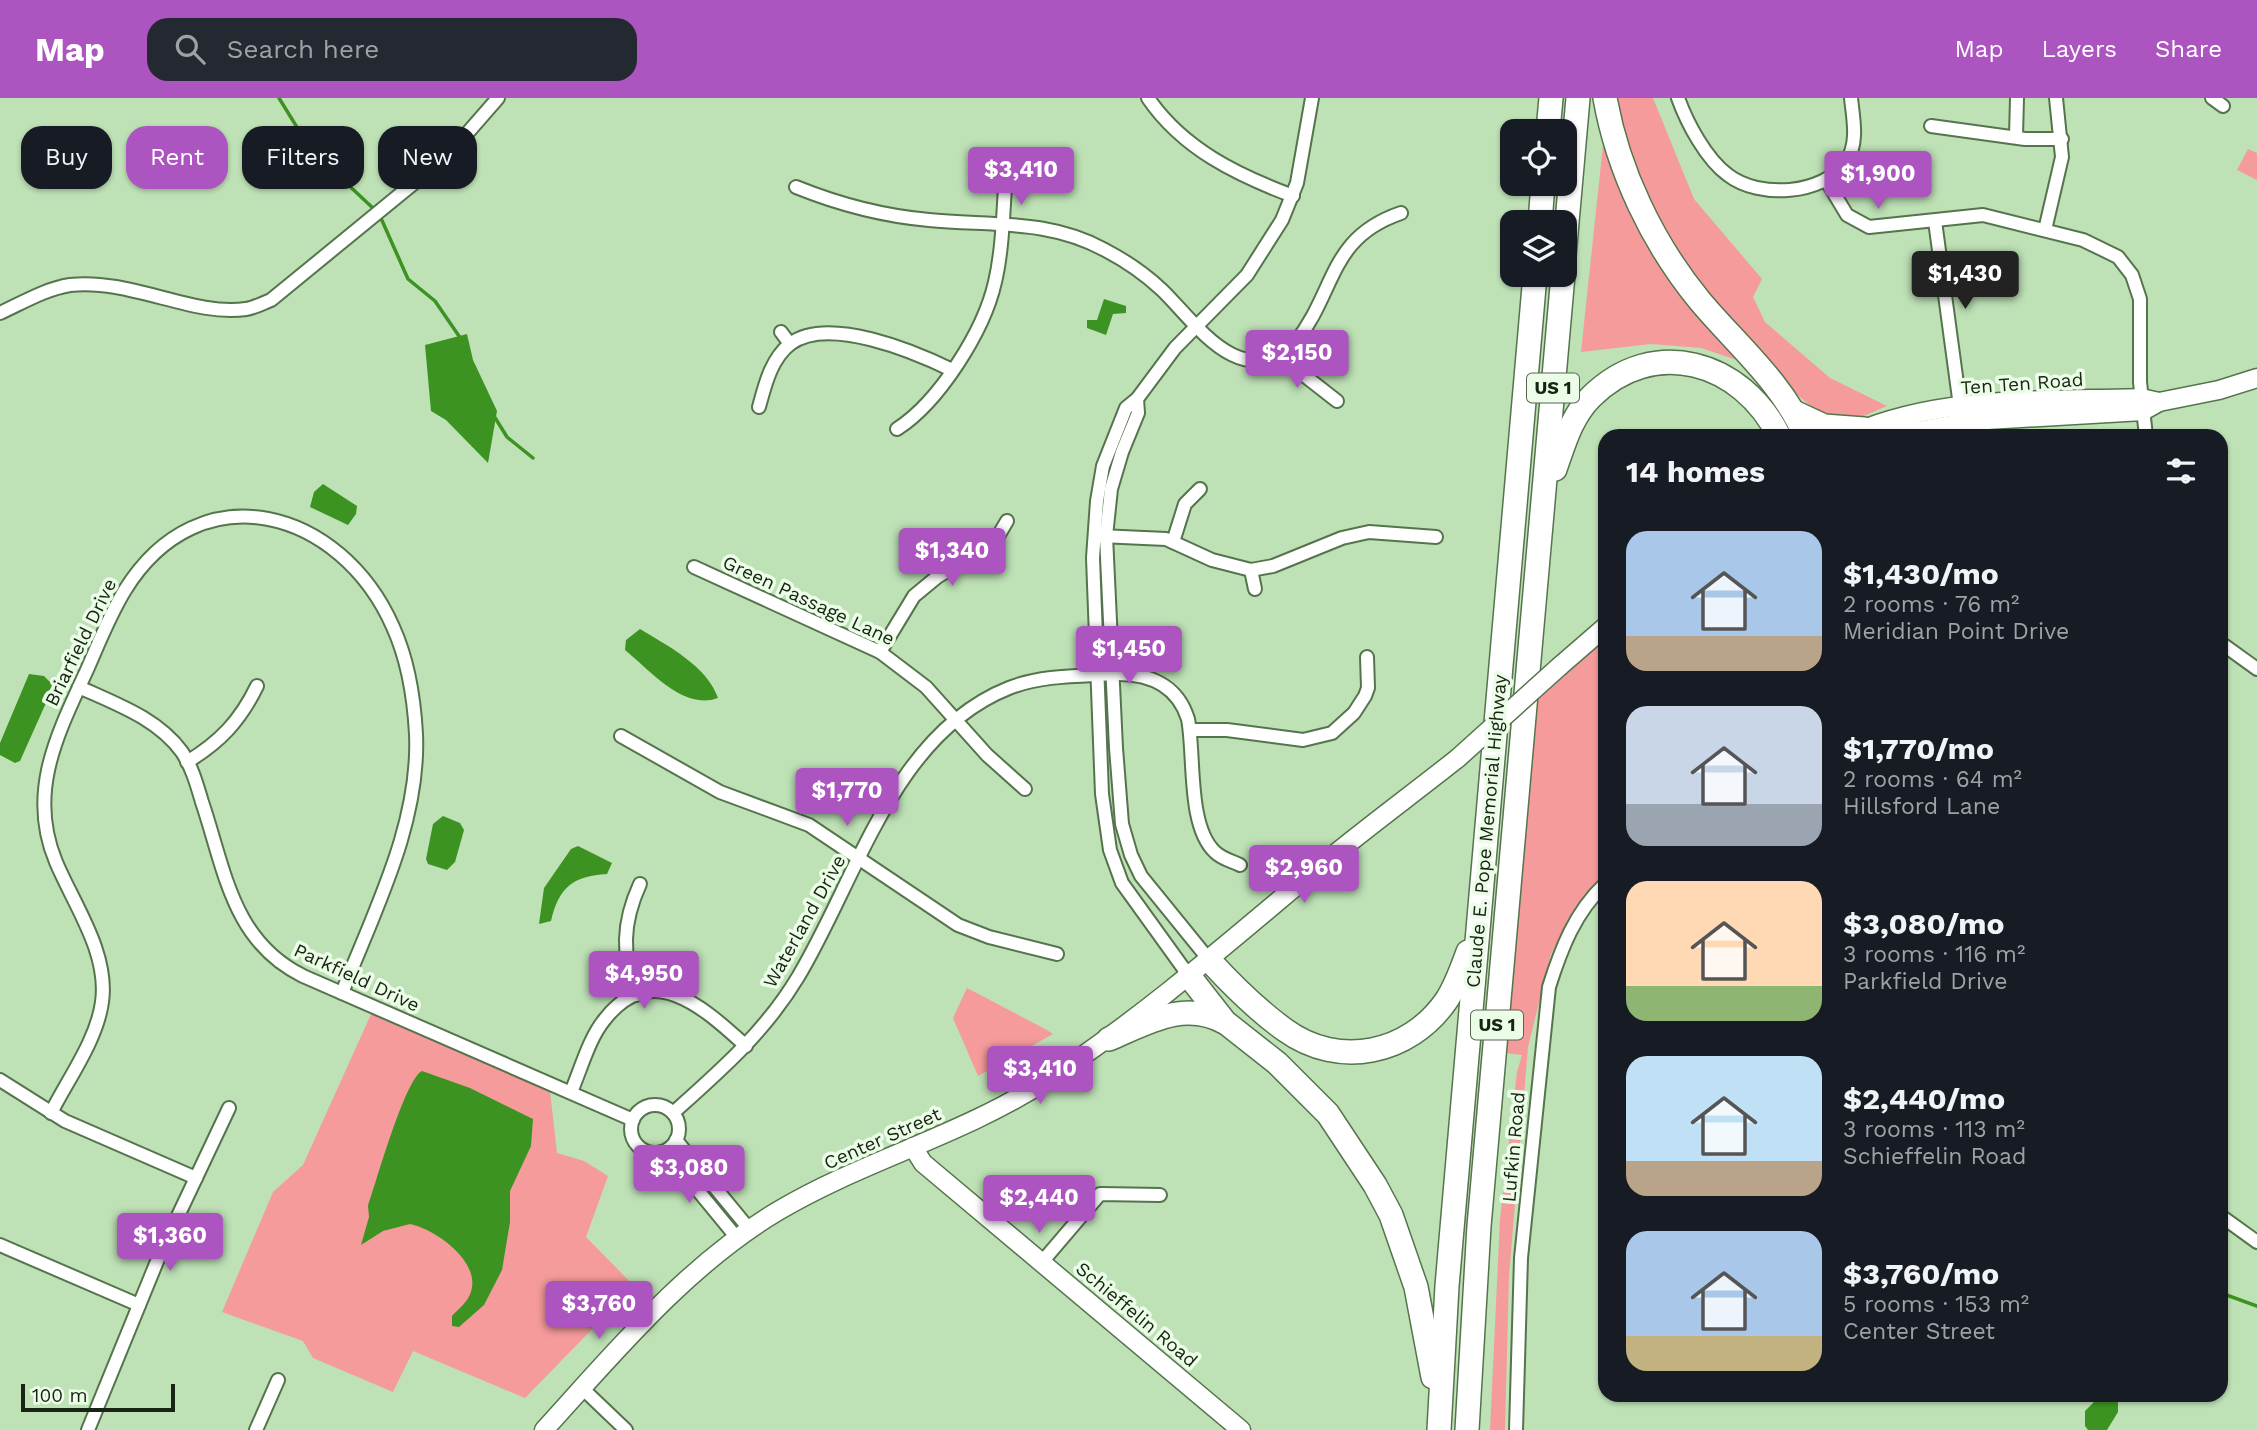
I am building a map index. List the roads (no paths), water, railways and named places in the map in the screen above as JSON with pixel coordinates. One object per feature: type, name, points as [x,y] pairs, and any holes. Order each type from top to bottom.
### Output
[{"type":"highway","points":[[1549,119],[1551,98]]},
{"type":"highway","points":[[1568,210],[1578,98]]},
{"type":"highway","points":[[1605,98],[1618,153],[1634,192],[1668,256],[1698,298],[1796,414],[1802,429]]},
{"type":"highway","name":"Claude E. Pope Memorial Highway","points":[[1439,1420],[1478,929],[1534,287]]},
{"type":"highway","name":"Claude E. Pope Memorial Highway","points":[[1466,1430],[1479,1226],[1562,287]]},
{"type":"highway","points":[[1543,502],[1566,436],[1583,406],[1611,380],[1629,370],[1653,363],[1693,365],[1727,377],[1749,392],[1769,416],[1776,429]]},
{"type":"highway","points":[[1796,414],[1824,426],[1840,429]]},
{"type":"highway","points":[[1210,961],[1240,992],[1286,1031],[1321,1048],[1361,1052],[1405,1040],[1428,1023],[1447,1000],[1478,929]]},
{"type":"highway","points":[[1189,976],[1225,1022]]},
{"type":"highway","points":[[1109,1039],[1171,1013],[1208,1013],[1225,1022],[1277,1062],[1346,1137],[1391,1215],[1416,1287],[1439,1420]]},
{"type":"main road","name":"Ten Ten Road","points":[[1929,429],[1971,421],[2147,404],[2219,390],[2257,378]]},
{"type":"main road","name":"Ten Ten Road","points":[[1868,429],[1960,406],[2147,404]]},
{"type":"main road","name":"Center Street","points":[[544,1430],[661,1306],[743,1234],[829,1184],[960,1126],[1044,1083],[1109,1039],[1210,961],[1316,869],[1458,758],[1598,633]]},
{"type":"main road","name":"Schieffelin Road","points":[[914,1147],[923,1163],[1241,1430]]},
{"type":"street","points":[[0,313],[48,290],[93,284],[128,288],[218,309],[247,309],[271,300],[289,288],[457,145],[498,98]]},
{"type":"street","points":[[1166,98],[1151,102],[1166,123],[1209,158],[1293,196]]},
{"type":"street","points":[[1189,976],[1122,883],[1110,850],[1102,794],[1105,675],[1100,536],[1104,466],[1126,408],[1138,399],[1158,368],[1259,260],[1293,196],[1312,98]]},
{"type":"street","points":[[1678,98],[1697,135],[1720,169],[1741,183],[1760,191],[1782,191],[1826,180],[1846,162],[1854,144],[1851,98]]},
{"type":"street","points":[[2015,136],[2017,98]]},
{"type":"street","points":[[2045,230],[2062,157],[2056,98]]},
{"type":"street","points":[[1931,125],[2062,139]]},
{"type":"street","points":[[897,429],[930,403],[952,370],[991,296],[1006,174]]},
{"type":"street","points":[[1826,180],[1847,215],[1869,227],[1983,215],[2045,230],[2110,251],[2132,275],[2140,299],[2146,429]]},
{"type":"street","points":[[796,187],[858,208],[896,216],[1002,223],[1055,230],[1105,250],[1147,277],[1214,345],[1239,358],[1250,360],[1283,353],[1304,331],[1351,243],[1372,224],[1401,213]]},
{"type":"street","points":[[1936,221],[1960,406]]},
{"type":"street","points":[[781,332],[790,344]]},
{"type":"street","points":[[759,407],[774,364],[790,344],[816,335],[858,338],[908,350],[952,370]]},
{"type":"street","points":[[1283,353],[1296,369],[1337,401]]},
{"type":"street","points":[[1173,542],[1185,504],[1199,489]]},
{"type":"street","name":"Briarfield Drive","points":[[51,1113],[95,1027],[103,994],[86,923],[53,854],[44,812],[44,785],[50,755],[115,608],[134,577],[173,537],[206,521],[236,516],[286,523],[326,546],[363,580],[393,625],[403,655],[412,698],[416,750],[412,791],[402,835],[342,993]]},
{"type":"street","points":[[880,652],[914,596],[937,577],[994,543],[1007,521]]},
{"type":"street","points":[[1100,536],[1137,536],[1173,542],[1212,560],[1251,570],[1273,566],[1358,534],[1382,532],[1436,537]]},
{"type":"street","name":"Green Passage Lane","points":[[694,567],[880,652],[926,687],[987,755],[1025,789]]},
{"type":"street","points":[[1251,570],[1255,589]]},
{"type":"street","points":[[2228,648],[2257,669]]},
{"type":"street","points":[[1190,730],[1227,730],[1303,740],[1332,733],[1354,713],[1365,696],[1368,688],[1367,657]]},
{"type":"street","points":[[1105,675],[1122,824],[1131,855],[1151,891],[1210,961]]},
{"type":"street","name":"Waterland Drive","points":[[673,1113],[765,1025],[798,977],[908,771],[922,751],[957,719],[1010,687],[1053,678],[1105,675],[1139,675],[1167,686],[1184,706],[1190,730],[1196,805],[1203,832],[1214,852],[1240,864]]},
{"type":"street","points":[[187,762],[229,732],[247,708],[257,686]]},
{"type":"street","name":"Parkfield Drive","points":[[79,687],[149,721],[170,739],[187,762],[238,911],[251,935],[289,969],[633,1120]]},
{"type":"street","points":[[621,736],[720,792],[809,825],[958,925],[989,937],[1057,954]]},
{"type":"street","points":[[636,995],[624,936],[629,907],[640,884]]},
{"type":"street","name":"Lufkin Road","points":[[1516,1430],[1521,1258],[1549,987],[1561,949],[1577,918],[1598,892]]},
{"type":"street","points":[[571,1092],[600,1025],[611,1012],[636,995],[662,993],[688,998],[746,1046]]},
{"type":"street","points":[[0,1080],[51,1113],[196,1178]]},
{"type":"street","points":[[661,1152],[676,1140],[679,1127],[673,1113],[652,1105],[637,1113],[633,1120],[632,1135],[640,1147],[661,1152],[743,1234]]},
{"type":"street","points":[[88,1430],[139,1305],[229,1108]]},
{"type":"street","points":[[676,1140],[743,1234]]},
{"type":"street","points":[[1042,1262],[1100,1194],[1160,1195]]},
{"type":"street","points":[[2228,1221],[2257,1242]]},
{"type":"street","points":[[0,1245],[139,1305]]},
{"type":"street","points":[[256,1430],[278,1380]]},
{"type":"street","points":[[582,1388],[626,1430]]},
{"type":"waterway","points":[[279,98],[311,150],[375,210]]},
{"type":"waterway","points":[[380,216],[408,279],[435,301],[461,339]]},
{"type":"waterway","points":[[494,416],[507,437],[533,458]]},
{"type":"waterway","points":[[2228,1296],[2257,1306]]}]
